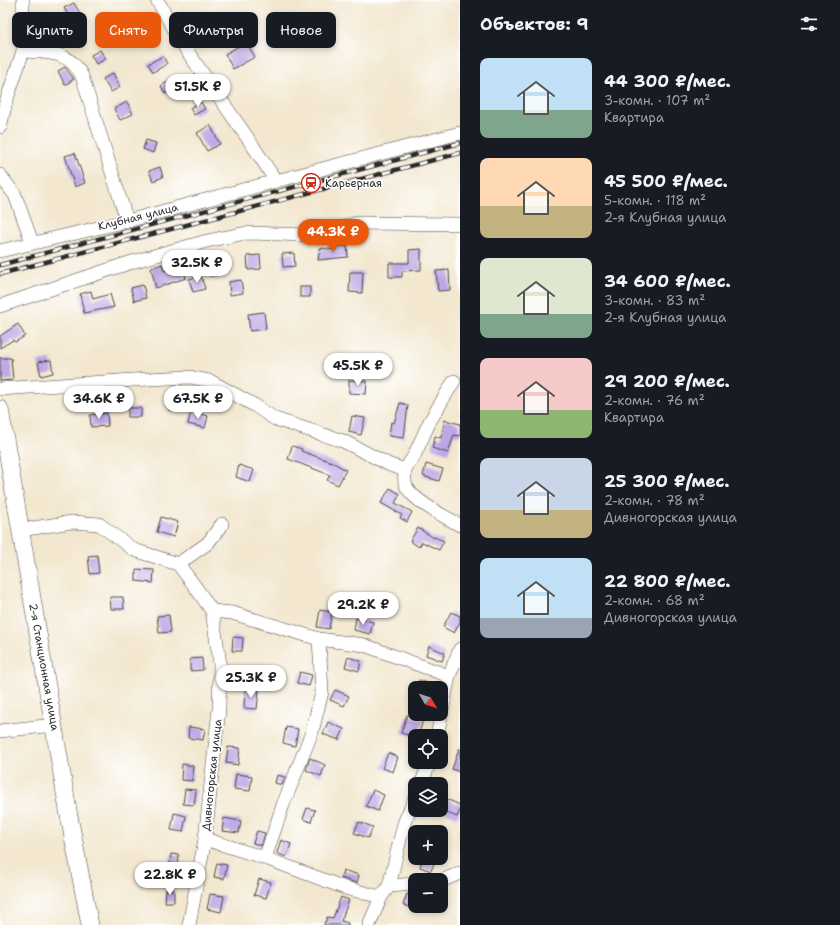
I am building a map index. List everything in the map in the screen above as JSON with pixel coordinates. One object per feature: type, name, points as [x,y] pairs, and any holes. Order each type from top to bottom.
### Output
[{"type":"main road","name":"2-я Станционная улица","points":[[0,409],[90,925]]},
{"type":"street","points":[[0,128],[6,102],[23,51],[23,0]]},
{"type":"street","points":[[157,0],[187,51],[276,181]]},
{"type":"street","points":[[23,51],[64,56],[77,66],[82,76],[127,221]]},
{"type":"street","name":"Клубная улица","points":[[0,251],[32,242],[127,221],[460,133]]},
{"type":"street","points":[[0,175],[15,195],[32,242]]},
{"type":"street","points":[[0,306],[132,262],[207,241],[246,233],[307,235],[332,231],[357,223],[460,224]]},
{"type":"street","points":[[0,389],[155,378],[190,377],[210,381],[254,405],[275,419],[343,441],[390,465],[405,470]]},
{"type":"street","points":[[454,381],[430,421],[414,456],[405,470],[405,482],[410,493],[440,514],[460,525]]},
{"type":"street","points":[[20,530],[72,522],[99,524],[134,550],[178,564],[208,543],[222,524]]},
{"type":"street","name":"Дивногорская улица","points":[[178,564],[212,611],[220,664],[219,709],[205,839],[189,925]]},
{"type":"street","points":[[212,611],[232,613],[319,639],[364,645],[449,676]]},
{"type":"street","points":[[265,858],[283,805],[312,732],[322,692],[319,639]]},
{"type":"street","points":[[438,729],[449,676],[460,649]]},
{"type":"street","points":[[0,731],[54,725]]},
{"type":"street","points":[[368,925],[381,897],[388,886],[404,823],[408,814]]},
{"type":"street","points":[[205,839],[265,858],[345,888],[381,897]]},
{"type":"street","points":[[448,878],[460,873]]},
{"type":"street","points":[[388,886],[408,885]]},
{"type":"building","points":[[74,3],[79,12],[66,12],[64,8]]},
{"type":"building","points":[[236,48],[250,48],[255,57],[233,69],[225,54]]},
{"type":"building","points":[[100,50],[106,59],[96,64],[91,55]]},
{"type":"building","points":[[163,56],[167,64],[153,72],[148,64]]},
{"type":"building","points":[[65,67],[74,79],[65,85],[58,71]]},
{"type":"building","points":[[113,73],[120,87],[111,92],[103,79]]},
{"type":"building","points":[[170,80],[175,88],[165,94],[161,86]]},
{"type":"building","points":[[127,102],[133,114],[120,120],[114,109]]},
{"type":"building","points":[[201,102],[205,109],[194,115],[190,108]]},
{"type":"building","points":[[210,125],[220,144],[207,151],[197,133]]},
{"type":"building","points":[[146,140],[156,143],[153,153],[143,149]]},
{"type":"building","points":[[75,153],[85,183],[75,187],[65,156]]},
{"type":"building","points":[[160,167],[163,177],[153,181],[149,171]]},
{"type":"building","points":[[336,246],[347,246],[348,257],[318,260],[320,248],[336,250]]},
{"type":"building","points":[[421,249],[421,270],[402,271],[402,277],[389,277],[389,263],[409,263],[409,250]]},
{"type":"building","points":[[294,253],[295,266],[283,267],[282,254]]},
{"type":"building","points":[[260,255],[261,269],[248,270],[247,256]]},
{"type":"building","points":[[220,261],[222,274],[210,276],[208,263]]},
{"type":"building","points":[[162,264],[164,271],[182,265],[186,278],[156,288],[151,268]]},
{"type":"building","points":[[449,270],[450,290],[438,291],[436,271]]},
{"type":"building","points":[[350,272],[363,272],[362,293],[349,292]]},
{"type":"building","points":[[201,276],[205,289],[193,292],[189,279]]},
{"type":"building","points":[[241,280],[243,293],[230,295],[229,282]]},
{"type":"building","points":[[143,285],[146,298],[134,301],[131,288]]},
{"type":"building","points":[[300,287],[310,287],[310,297],[300,297]]},
{"type":"building","points":[[91,291],[93,299],[110,294],[114,307],[84,313],[80,294]]},
{"type":"building","points":[[264,312],[266,329],[250,331],[248,314]]},
{"type":"building","points":[[18,324],[25,336],[15,342],[13,340],[0,348],[0,336]]},
{"type":"building","points":[[0,358],[11,358],[13,380],[0,381]]},
{"type":"building","points":[[51,360],[53,373],[41,376],[38,362]]},
{"type":"building","points":[[349,380],[367,381],[366,394],[349,393]]},
{"type":"building","points":[[169,398],[185,398],[185,410],[169,410]]},
{"type":"building","points":[[400,403],[408,405],[404,438],[389,436],[391,422],[394,423]]},
{"type":"building","points":[[128,408],[141,408],[141,417],[128,417]]},
{"type":"building","points":[[191,412],[208,416],[205,428],[188,424]]},
{"type":"building","points":[[107,413],[108,426],[91,427],[90,415]]},
{"type":"building","points":[[352,416],[365,418],[361,435],[349,432]]},
{"type":"building","points":[[445,420],[460,424],[460,436],[454,435],[448,453],[432,448],[435,436],[441,438]]},
{"type":"building","points":[[292,446],[302,449],[301,451],[332,462],[346,470],[338,485],[327,480],[330,475],[288,459]]},
{"type":"building","points":[[426,464],[443,469],[439,481],[423,476]]},
{"type":"building","points":[[239,465],[254,470],[250,482],[236,477]]},
{"type":"building","points":[[390,488],[400,494],[395,503],[412,512],[407,522],[400,518],[402,515],[381,503]]},
{"type":"building","points":[[161,517],[178,522],[174,537],[157,532]]},
{"type":"building","points":[[418,528],[434,538],[444,541],[439,550],[422,542],[419,547],[410,541]]},
{"type":"building","points":[[97,555],[99,573],[90,574],[88,556]]},
{"type":"building","points":[[136,569],[154,570],[153,583],[136,581]]},
{"type":"building","points":[[110,597],[123,597],[124,609],[111,609]]},
{"type":"building","points":[[320,610],[332,612],[329,629],[317,627]]},
{"type":"building","points":[[451,612],[460,616],[460,622],[454,633],[443,627]]},
{"type":"building","points":[[169,615],[171,632],[159,633],[157,616]]},
{"type":"building","points":[[356,618],[373,622],[370,634],[354,630]]},
{"type":"building","points":[[233,637],[243,638],[242,651],[232,651]]},
{"type":"building","points":[[429,646],[445,653],[442,661],[426,655]]},
{"type":"building","points":[[348,657],[361,661],[359,671],[345,667]]},
{"type":"building","points":[[202,658],[203,670],[190,671],[190,659]]},
{"type":"building","points":[[300,672],[312,675],[309,686],[297,683]]},
{"type":"building","points":[[245,689],[259,690],[257,709],[244,708]]},
{"type":"building","points":[[335,690],[349,696],[344,706],[330,700]]},
{"type":"building","points":[[407,715],[408,721],[423,721],[420,729],[408,729],[408,735],[401,733]]},
{"type":"building","points":[[328,722],[344,729],[339,740],[323,734]]},
{"type":"building","points":[[189,727],[205,729],[203,740],[188,738]]},
{"type":"building","points":[[286,727],[298,729],[295,746],[283,743]]},
{"type":"building","points":[[228,747],[240,748],[238,765],[226,763]]},
{"type":"building","points":[[460,749],[460,772],[452,769]]},
{"type":"building","points":[[388,753],[398,757],[393,772],[382,768]]},
{"type":"building","points":[[310,758],[325,765],[321,776],[306,770]]},
{"type":"building","points":[[182,764],[193,766],[192,781],[181,780]]},
{"type":"building","points":[[236,774],[252,776],[250,791],[234,789]]},
{"type":"building","points":[[277,775],[285,777],[282,785],[275,783]]},
{"type":"building","points":[[185,789],[196,790],[194,805],[183,804]]},
{"type":"building","points":[[373,790],[384,795],[378,811],[366,806]]},
{"type":"building","points":[[448,800],[460,805],[460,810],[457,817],[448,813]]},
{"type":"building","points":[[307,808],[315,810],[311,822],[303,819]]},
{"type":"building","points":[[174,813],[186,816],[183,832],[171,830]]},
{"type":"building","points":[[224,818],[241,821],[239,833],[222,831]]},
{"type":"building","points":[[359,822],[373,827],[368,838],[354,833]]},
{"type":"building","points":[[257,831],[265,833],[261,846],[253,843]]},
{"type":"building","points":[[281,840],[291,844],[286,857],[277,853]]},
{"type":"building","points":[[171,854],[179,855],[178,866],[170,865]]},
{"type":"building","points":[[217,863],[227,865],[224,879],[214,877]]},
{"type":"building","points":[[421,865],[433,865],[431,871],[420,867]]},
{"type":"building","points":[[343,870],[359,875],[357,883],[341,878]]},
{"type":"building","points":[[259,879],[271,882],[266,898],[254,895]]},
{"type":"building","points":[[166,890],[174,890],[174,902],[165,902]]},
{"type":"building","points":[[210,894],[224,896],[221,912],[207,909]]},
{"type":"building","points":[[407,894],[408,907],[403,905]]},
{"type":"building","points":[[341,897],[349,900],[341,921],[348,923],[348,925],[324,925],[327,917],[333,918]]},
{"type":"railway","points":[[0,265],[460,143]]},
{"type":"railway","points":[[0,274],[460,153]]},
{"type":"place","name":"Карьерная","points":[[311,183]]}]
